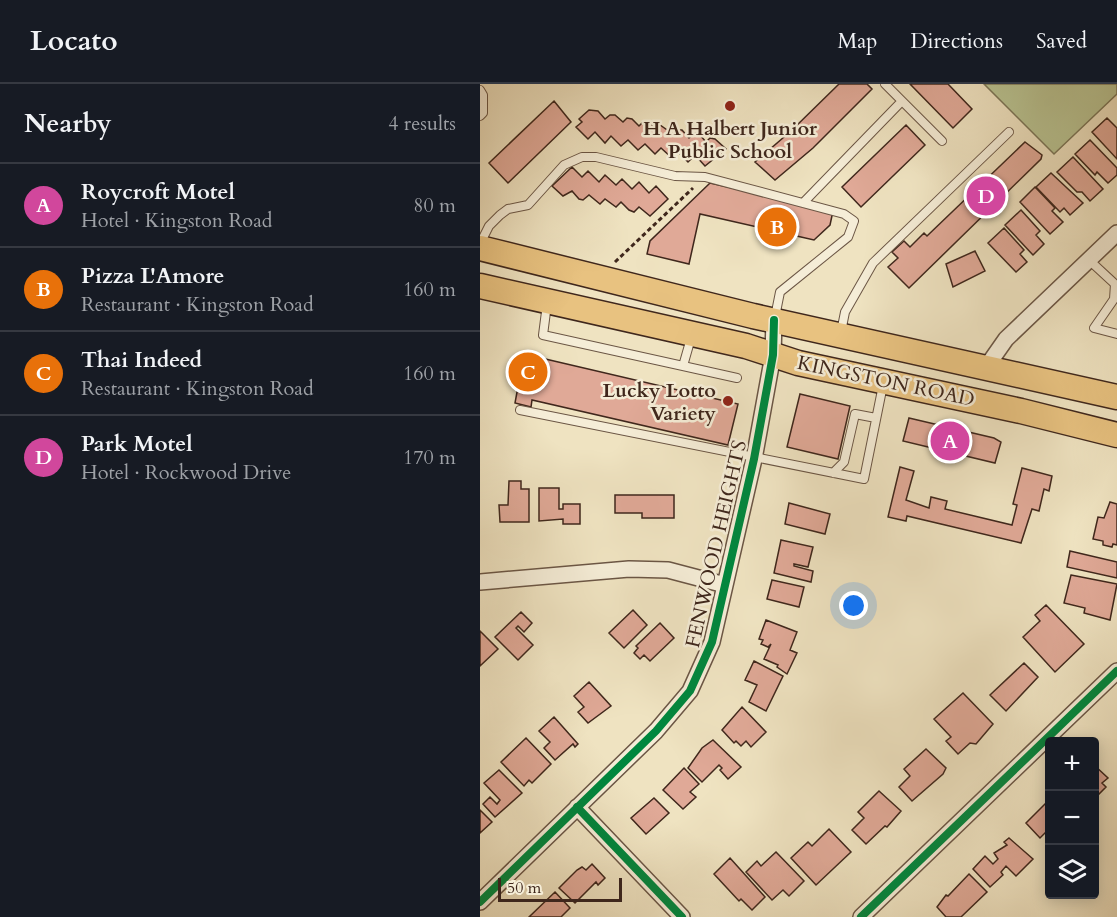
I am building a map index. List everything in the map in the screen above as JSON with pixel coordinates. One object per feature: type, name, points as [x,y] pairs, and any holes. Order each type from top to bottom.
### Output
[{"type":"main road","name":"KINGSTON ROAD","points":[[480,246],[774,321],[1117,397]]},
{"type":"main road","name":"KINGSTON ROAD","points":[[480,286],[1117,435]]},
{"type":"street","points":[[985,369],[1006,339],[1117,233]]},
{"type":"street","name":"FENWOOD HEIGHTS","points":[[480,902],[656,731],[690,691],[712,642],[754,459],[773,355],[774,321]]},
{"type":"street","points":[[480,582],[629,569],[668,570],[725,585]]},
{"type":"street","points":[[861,917],[1117,671]]},
{"type":"street","points":[[577,807],[682,917]]},
{"type":"lane","points":[[885,84],[942,141]]},
{"type":"lane","points":[[480,90],[483,95],[483,112],[480,116]]},
{"type":"lane","points":[[803,203],[902,101]]},
{"type":"lane","points":[[840,336],[845,312],[873,263],[1008,132]]},
{"type":"lane","points":[[480,246],[489,226],[500,215],[508,209],[528,205],[564,165],[582,157],[596,157],[675,176],[705,177],[844,214],[854,221],[848,237],[780,292],[774,321]]},
{"type":"lane","points":[[1089,260],[1115,284],[1114,299],[1094,328],[1117,334]]},
{"type":"lane","points":[[547,302],[543,335],[737,378]]},
{"type":"lane","points":[[683,366],[692,334]]},
{"type":"lane","points":[[520,410],[754,459],[864,479],[884,381]]},
{"type":"lane","points":[[833,473],[844,462],[855,414],[876,418]]},
{"type":"path","points":[[612,265],[705,177]]},
{"type":"green space","points":[[984,84],[1117,84],[1117,94],[1054,154]]},
{"type":"building","points":[[839,84],[867,84],[872,89],[813,148],[775,180],[755,162]]},
{"type":"building","points":[[910,84],[948,84],[972,109],[953,128]]},
{"type":"building","points":[[554,101],[571,122],[508,183],[489,163]]},
{"type":"building","points":[[589,110],[598,111],[605,119],[610,115],[615,115],[623,122],[627,118],[632,119],[639,126],[643,122],[649,122],[656,130],[660,125],[673,134],[677,130],[682,130],[689,138],[694,133],[699,134],[706,142],[710,138],[715,139],[726,149],[705,166],[695,155],[688,162],[678,152],[672,158],[661,148],[655,154],[645,144],[638,150],[628,140],[621,146],[611,136],[605,143],[595,132],[588,139],[576,127],[582,122],[579,119]]},
{"type":"building","points":[[1107,118],[1117,128],[1117,159],[1092,132]]},
{"type":"building","points":[[906,125],[925,145],[861,207],[842,187]]},
{"type":"building","points":[[1090,140],[1117,168],[1117,175],[1108,183],[1097,172],[1095,175],[1075,154]]},
{"type":"building","points":[[1025,142],[1042,155],[1041,159],[909,288],[888,267],[898,258],[892,252],[904,241],[910,247],[924,233],[927,236]]},
{"type":"building","points":[[1073,157],[1103,189],[1090,201],[1082,192],[1077,192],[1057,172]]},
{"type":"building","points":[[572,167],[582,177],[588,171],[599,182],[605,175],[616,185],[622,179],[632,189],[639,182],[649,193],[656,186],[668,199],[650,216],[639,207],[634,212],[629,210],[621,202],[616,207],[605,199],[600,204],[589,195],[583,200],[579,199],[572,191],[563,196],[552,186]]},
{"type":"building","points":[[1051,173],[1083,203],[1070,215],[1064,208],[1060,212],[1036,187]]},
{"type":"building","points":[[710,183],[833,211],[830,225],[814,240],[700,214],[689,264],[647,254],[650,241]]},
{"type":"building","points":[[1035,187],[1055,208],[1052,211],[1063,222],[1050,234],[1020,202]]},
{"type":"building","points":[[1021,210],[1040,231],[1036,235],[1044,244],[1033,255],[1005,225]]},
{"type":"building","points":[[1004,228],[1024,250],[1020,254],[1027,262],[1016,272],[988,243]]},
{"type":"building","points":[[975,251],[985,271],[953,287],[946,264]]},
{"type":"building","points":[[524,354],[738,404],[728,445],[532,400],[531,407],[515,403]]},
{"type":"building","points":[[800,394],[850,406],[838,459],[787,447]]},
{"type":"building","points":[[909,418],[994,438],[1001,442],[995,463],[903,441]]},
{"type":"building","points":[[900,467],[914,471],[906,500],[929,508],[931,497],[947,501],[945,509],[1012,525],[1017,505],[1013,504],[1022,468],[1052,476],[1049,491],[1044,489],[1039,511],[1032,509],[1021,543],[907,516],[906,521],[888,517]]},
{"type":"building","points":[[509,481],[521,481],[521,489],[529,489],[529,522],[500,522],[499,505],[508,505]]},
{"type":"building","points":[[539,488],[559,488],[559,509],[563,509],[563,504],[580,504],[580,524],[563,524],[563,519],[539,521]]},
{"type":"building","points":[[615,495],[674,495],[674,518],[642,518],[642,513],[615,513]]},
{"type":"building","points":[[1110,502],[1117,504],[1117,545],[1113,544],[1112,547],[1103,545],[1103,541],[1093,539],[1098,517],[1104,518]]},
{"type":"building","points":[[789,503],[830,514],[825,534],[785,524]]},
{"type":"building","points":[[781,540],[813,547],[808,567],[794,564],[794,566],[813,571],[811,582],[774,573]]},
{"type":"building","points":[[1070,551],[1117,562],[1117,578],[1067,567]]},
{"type":"building","points":[[1071,575],[1117,584],[1110,620],[1084,613],[1085,608],[1064,603]]},
{"type":"building","points":[[772,580],[804,587],[799,607],[767,599]]},
{"type":"building","points":[[1046,605],[1084,644],[1055,672],[1023,637],[1040,621],[1035,615]]},
{"type":"building","points":[[633,610],[647,625],[624,648],[609,633]]},
{"type":"building","points":[[521,612],[532,623],[524,632],[518,626],[516,628],[533,645],[518,660],[495,637]]},
{"type":"building","points":[[766,620],[797,632],[790,650],[797,653],[787,674],[777,667],[778,665],[764,659],[771,644],[768,647],[761,644],[763,640],[759,639]]},
{"type":"building","points":[[660,623],[674,638],[650,661],[644,655],[640,659],[634,653],[638,648],[636,646]]},
{"type":"building","points":[[480,631],[498,649],[480,666]]},
{"type":"building","points":[[754,661],[783,676],[766,711],[749,702],[757,685],[745,680]]},
{"type":"building","points":[[1024,663],[1038,677],[1006,711],[990,695]]},
{"type":"building","points":[[589,682],[611,706],[588,723],[578,712],[584,707],[574,696]]},
{"type":"building","points":[[963,693],[993,724],[976,744],[970,743],[958,754],[946,741],[951,737],[934,719]]},
{"type":"building","points":[[742,707],[766,732],[751,747],[746,741],[741,746],[736,741],[734,743],[722,730]]},
{"type":"building","points":[[554,717],[578,744],[575,747],[573,744],[555,760],[544,748],[550,742],[539,731]]},
{"type":"building","points":[[526,738],[551,764],[532,783],[529,780],[524,786],[501,762]]},
{"type":"building","points":[[713,740],[741,767],[728,779],[720,770],[722,768],[719,765],[702,782],[688,768],[702,748]]},
{"type":"building","points":[[926,749],[946,768],[943,774],[912,801],[899,787],[910,776],[904,769]]},
{"type":"building","points":[[684,768],[699,784],[690,792],[696,797],[683,809],[663,790]]},
{"type":"building","points":[[499,770],[522,793],[495,817],[483,804],[490,797],[497,804],[500,800],[484,783]]},
{"type":"building","points":[[1099,770],[1108,778],[1102,783],[1106,787],[1099,794]]},
{"type":"building","points":[[879,791],[901,811],[887,827],[885,826],[866,844],[852,830],[864,818],[858,812]]},
{"type":"building","points":[[654,798],[669,813],[646,834],[631,818]]},
{"type":"building","points":[[1045,804],[1045,833],[1040,838],[1026,823]]},
{"type":"building","points":[[480,810],[492,822],[480,833]]},
{"type":"building","points":[[829,829],[851,852],[816,885],[791,858],[808,842],[812,846]]},
{"type":"building","points":[[1009,838],[1033,859],[1016,876],[1006,866],[1001,872],[1003,875],[990,887],[973,869],[985,856],[993,864],[998,859],[994,853],[1007,845],[1004,842]]},
{"type":"building","points":[[776,852],[804,881],[789,896],[783,890],[772,900],[746,872],[757,861],[761,866]]},
{"type":"building","points":[[730,858],[765,897],[752,910],[741,899],[739,901],[714,874]]},
{"type":"building","points":[[592,864],[605,878],[598,885],[596,882],[575,903],[559,888],[577,870],[582,867],[586,870]]},
{"type":"building","points":[[969,874],[987,892],[961,917],[946,917],[937,907],[946,895],[948,896]]},
{"type":"building","points":[[555,892],[570,908],[561,917],[529,917]]},
{"type":"cycle path","points":[[480,902],[656,731],[690,691],[712,642],[754,459],[773,355],[774,320]]},
{"type":"cycle path","points":[[861,917],[1117,671]]},
{"type":"cycle path","points":[[577,807],[682,917]]},
{"type":"place","name":"H A Halbert Junior Public School","points":[[730,106]]},
{"type":"place","name":"Park Motel","points":[[986,196]]},
{"type":"place","name":"Pizza L'Amore","points":[[777,227]]},
{"type":"place","name":"Thai Indeed","points":[[528,372]]},
{"type":"place","name":"Lucky Lotto Variety","points":[[728,401]]},
{"type":"place","name":"Roycroft Motel","points":[[950,441]]}]
